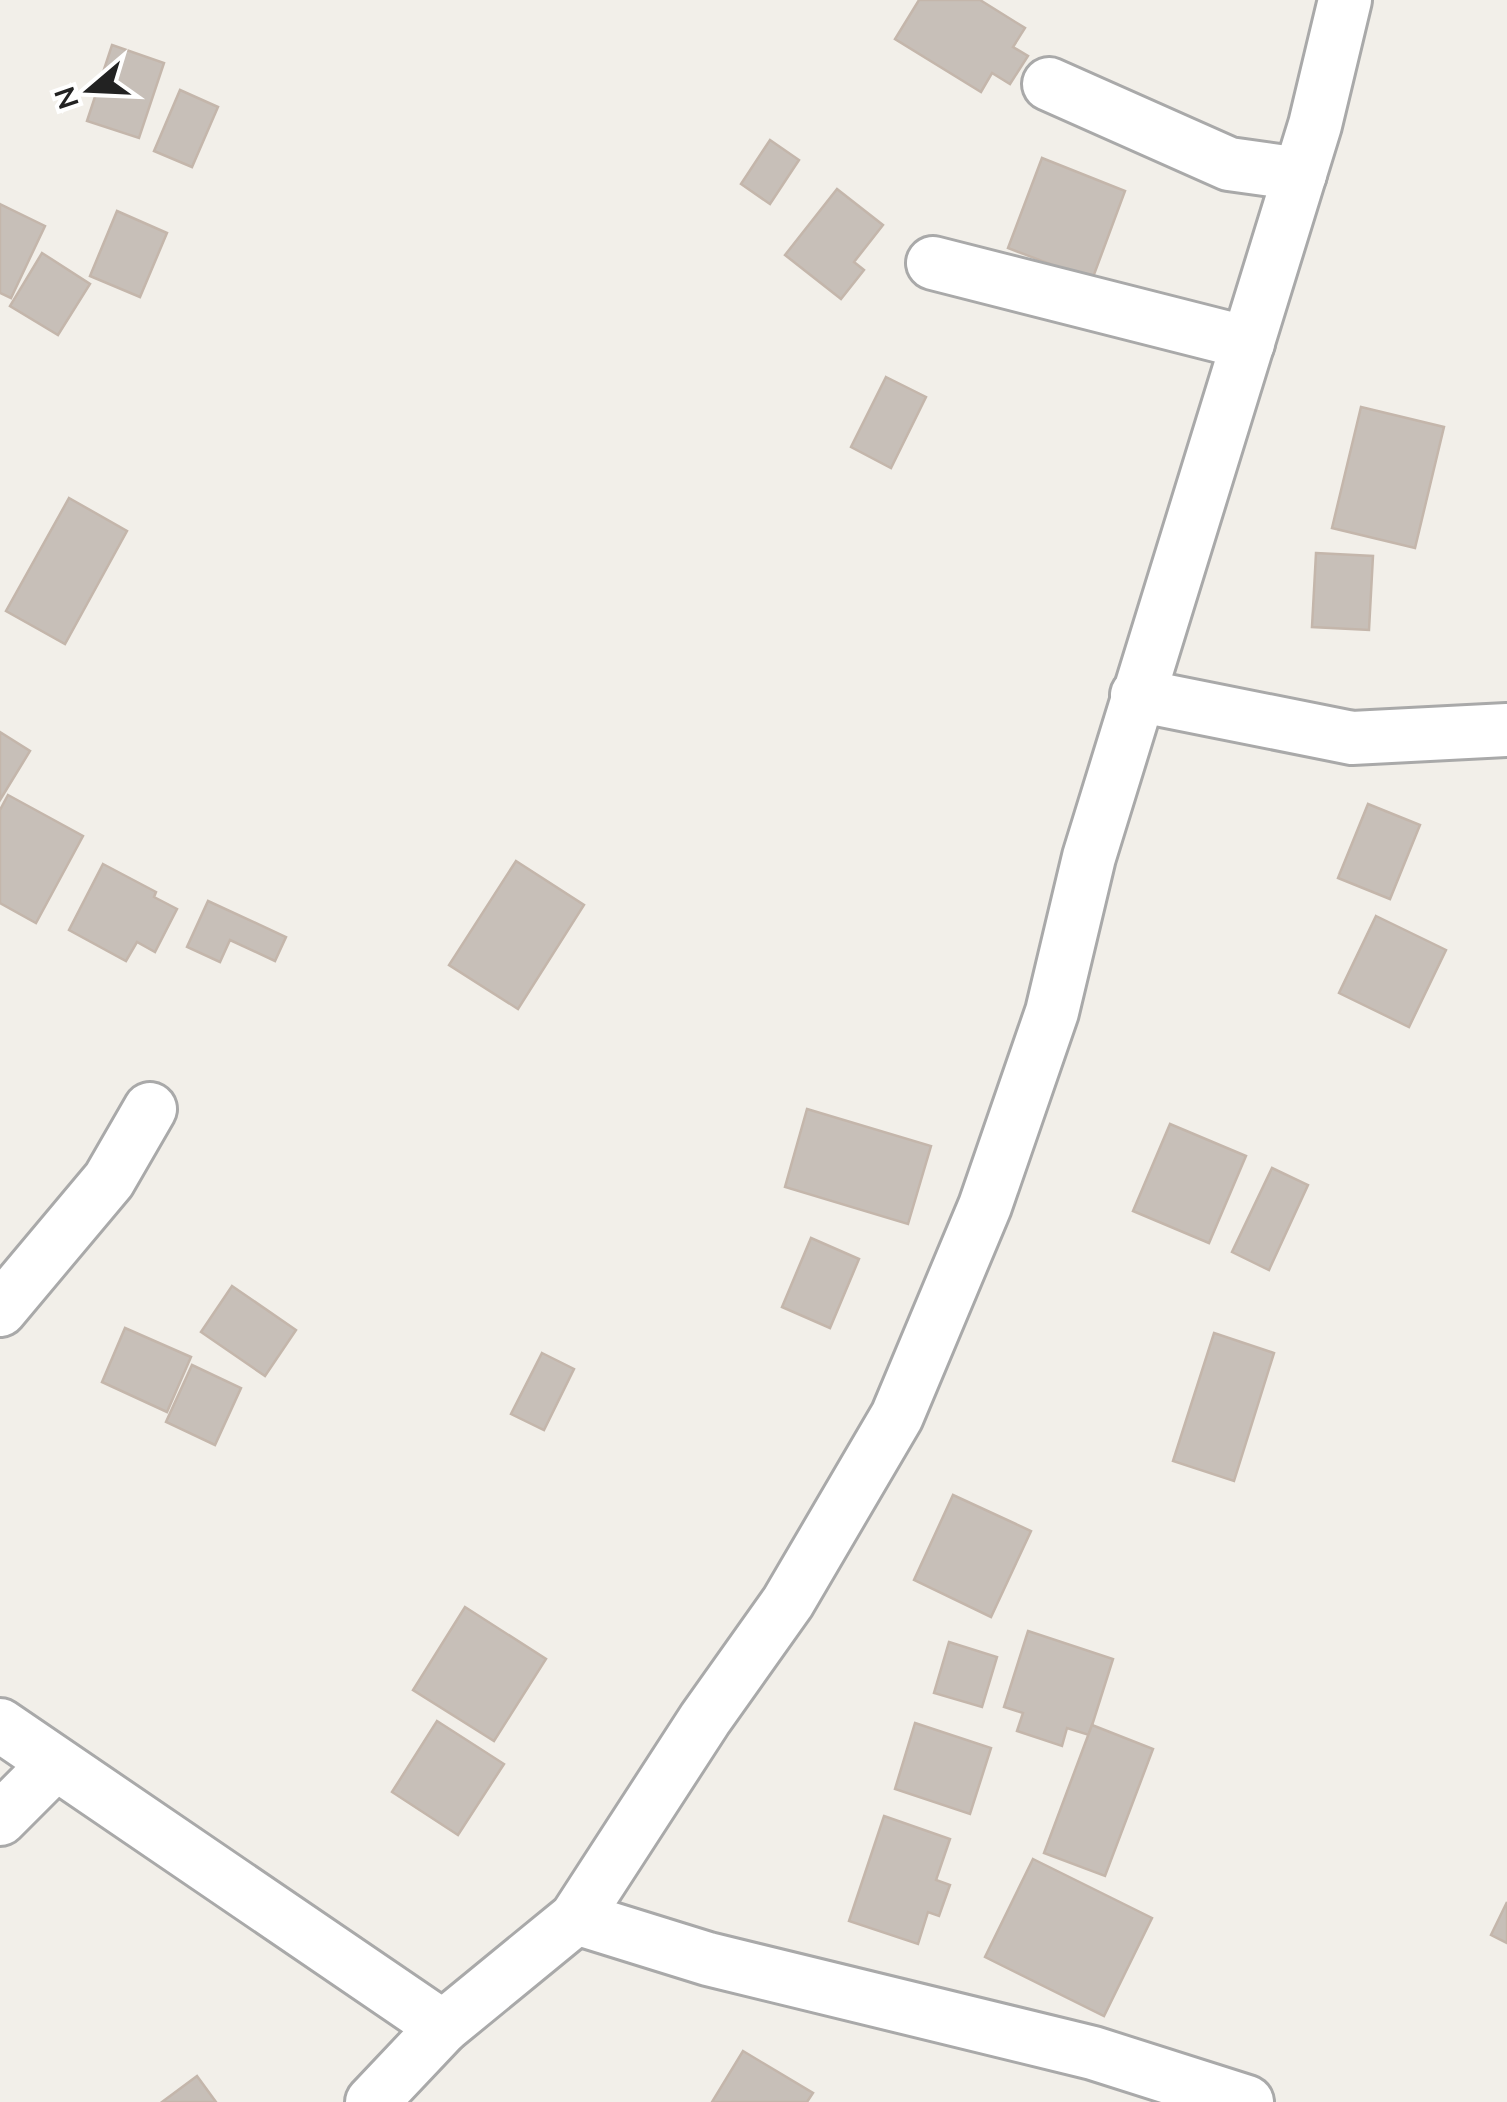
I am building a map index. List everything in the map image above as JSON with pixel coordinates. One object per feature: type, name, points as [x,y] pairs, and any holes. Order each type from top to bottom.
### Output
[{"type":"street","points":[[372,2102],[443,2027],[576,1918],[694,1735],[788,1602],[898,1416],[986,1206],[1052,1012],[1089,857],[1300,174],[1345,0]]},
{"type":"street","points":[[1049,84],[1229,164],[1300,174]]},
{"type":"street","points":[[933,263],[1248,343]]},
{"type":"street","points":[[1137,695],[1352,738],[1507,730]]},
{"type":"street","points":[[0,1310],[110,1180],[150,1110]]},
{"type":"street","points":[[0,1725],[443,2027]]},
{"type":"street","points":[[0,1819],[56,1764]]},
{"type":"street","points":[[576,1918],[708,1959],[1093,2053],[1247,2102]]},
{"type":"building","points":[[919,0],[980,0],[1025,28],[1013,47],[1028,56],[1010,84],[992,73],[981,92],[895,39]]},
{"type":"building","points":[[112,45],[164,63],[139,138],[87,121]]},
{"type":"building","points":[[180,90],[218,107],[192,167],[154,151]]},
{"type":"building","points":[[770,140],[799,160],[770,204],[741,184]]},
{"type":"building","points":[[1042,158],[1125,191],[1092,280],[1008,248]]},
{"type":"building","points":[[837,189],[883,225],[854,262],[864,270],[841,299],[785,255]]},
{"type":"building","points":[[0,204],[45,226],[11,298],[0,293]]},
{"type":"building","points":[[117,211],[167,233],[140,297],[90,276]]},
{"type":"building","points":[[42,253],[90,284],[58,335],[10,306]]},
{"type":"building","points":[[886,377],[926,397],[891,468],[851,447]]},
{"type":"building","points":[[1361,407],[1444,427],[1415,548],[1332,528]]},
{"type":"building","points":[[69,498],[127,531],[65,644],[6,611]]},
{"type":"building","points":[[1316,553],[1373,556],[1369,630],[1312,627]]},
{"type":"building","points":[[0,732],[30,751],[0,800]]},
{"type":"building","points":[[8,795],[83,836],[36,923],[0,903],[0,810]]},
{"type":"building","points":[[1368,804],[1420,825],[1390,899],[1338,878]]},
{"type":"building","points":[[516,861],[584,905],[518,1009],[449,965]]},
{"type":"building","points":[[103,864],[156,892],[154,897],[177,909],[155,952],[137,942],[126,961],[69,930]]},
{"type":"building","points":[[208,901],[286,937],[275,961],[230,940],[220,962],[187,947]]},
{"type":"building","points":[[1376,916],[1446,950],[1409,1027],[1339,993]]},
{"type":"building","points":[[807,1109],[931,1146],[908,1224],[785,1187]]},
{"type":"building","points":[[1170,1124],[1246,1156],[1209,1243],[1133,1211]]},
{"type":"building","points":[[1272,1168],[1308,1185],[1269,1270],[1232,1252]]},
{"type":"building","points":[[811,1238],[859,1259],[830,1328],[782,1307]]},
{"type":"building","points":[[232,1286],[296,1330],[265,1376],[201,1332]]},
{"type":"building","points":[[125,1328],[191,1357],[167,1412],[102,1382]]},
{"type":"building","points":[[1214,1333],[1274,1353],[1234,1481],[1173,1461]]},
{"type":"building","points":[[542,1353],[574,1369],[544,1430],[511,1414]]},
{"type":"building","points":[[192,1365],[241,1388],[215,1445],[166,1422]]},
{"type":"building","points":[[953,1495],[1031,1531],[991,1617],[914,1580]]},
{"type":"building","points":[[465,1607],[546,1659],[494,1741],[413,1690]]},
{"type":"building","points":[[1028,1631],[1113,1659],[1089,1735],[1067,1728],[1062,1746],[1017,1731],[1023,1713],[1004,1707]]},
{"type":"building","points":[[949,1642],[997,1657],[982,1707],[934,1693]]},
{"type":"building","points":[[437,1721],[504,1764],[458,1835],[392,1792]]},
{"type":"building","points":[[915,1723],[991,1748],[970,1814],[895,1789]]},
{"type":"building","points":[[1092,1725],[1153,1749],[1105,1876],[1044,1853]]},
{"type":"building","points":[[884,1816],[950,1839],[936,1880],[950,1885],[939,1916],[928,1912],[918,1944],[849,1921]]},
{"type":"building","points":[[1033,1859],[1152,1918],[1104,2016],[985,1957]]},
{"type":"building","points":[[1507,1902],[1507,1943],[1491,1935]]},
{"type":"building","points":[[743,2051],[813,2093],[807,2102],[712,2102]]},
{"type":"building","points":[[197,2076],[216,2102],[162,2102]]}]
